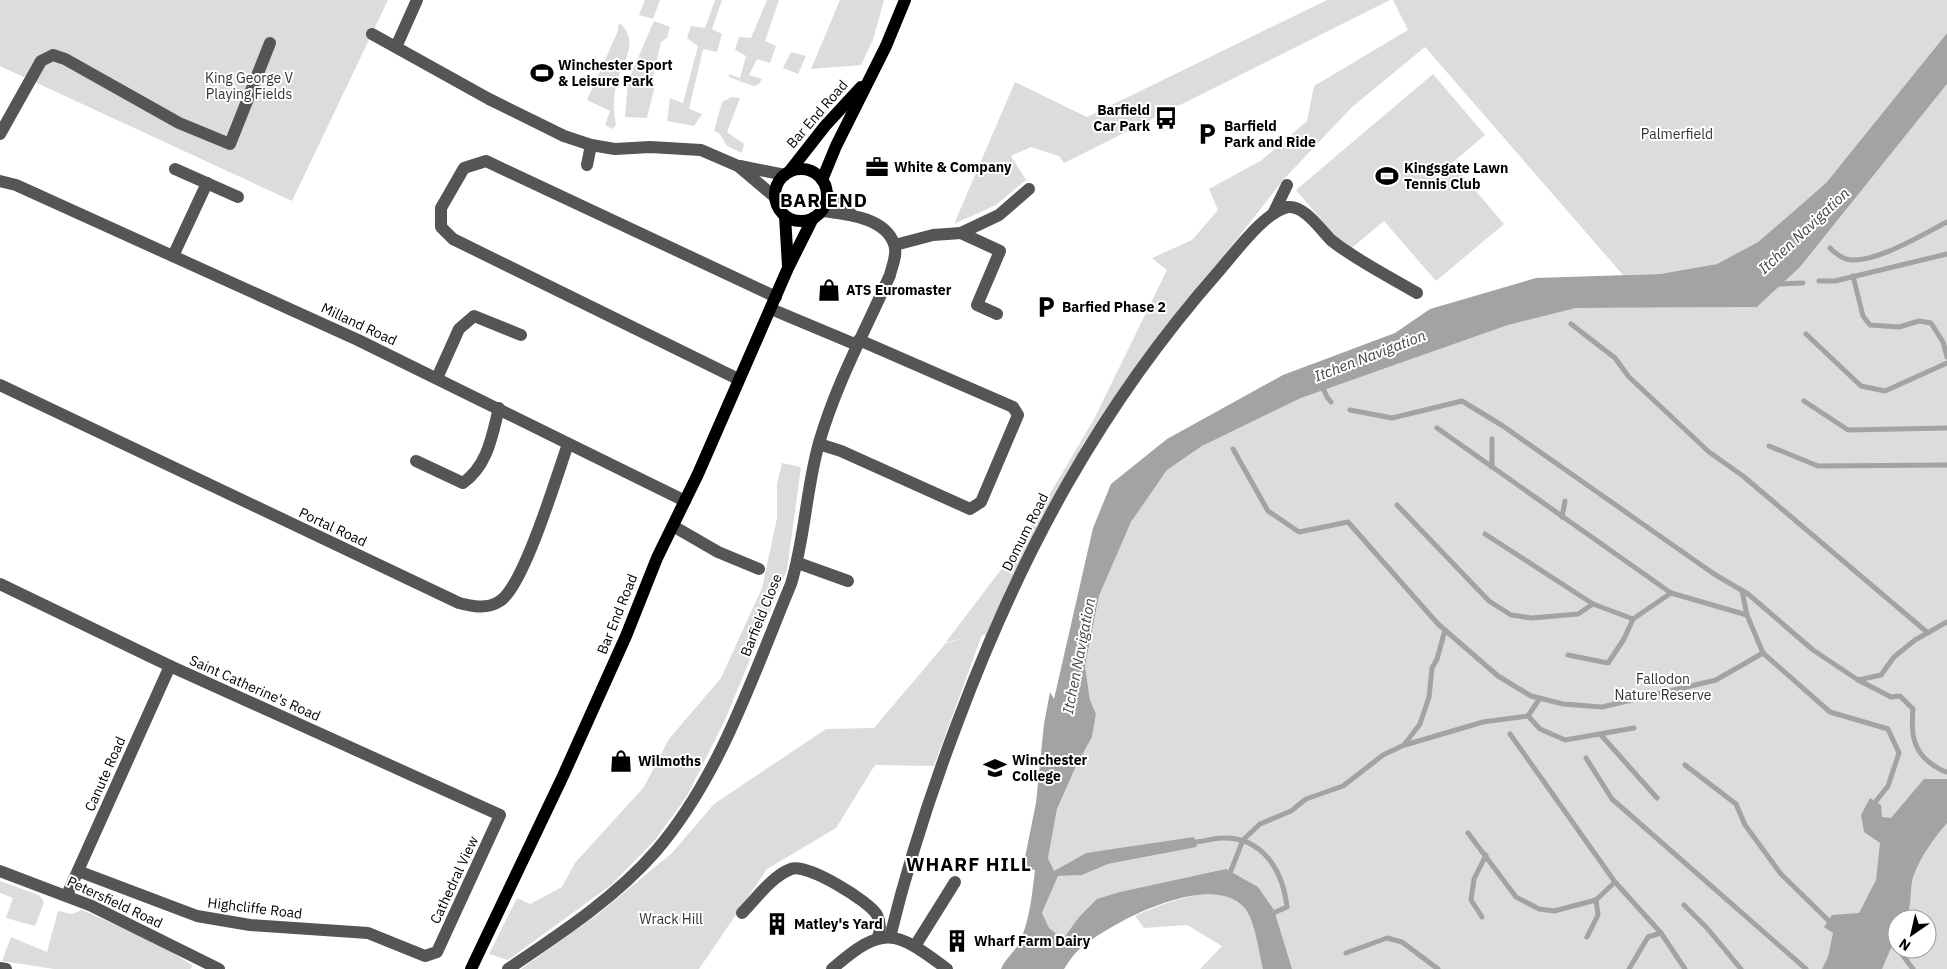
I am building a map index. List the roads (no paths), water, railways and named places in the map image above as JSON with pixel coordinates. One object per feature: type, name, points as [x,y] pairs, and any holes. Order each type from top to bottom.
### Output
[{"type":"main road","name":"Bar End Road","points":[[822,180],[836,146],[870,78],[902,2]]},
{"type":"main road","name":"Bar End Road","points":[[787,174],[825,126],[870,78]]},
{"type":"main road","points":[[796,170],[811,171],[822,180],[828,195],[818,214],[799,221],[786,216],[781,211],[776,198],[776,188],[787,174],[796,170]]},
{"type":"main road","name":"Bar End Road","points":[[471,969],[563,776],[626,636],[655,562],[685,501],[788,268],[818,214]]},
{"type":"main road","name":"Bar End Road","points":[[786,216],[788,268]]},
{"type":"street","points":[[396,47],[417,0]]},
{"type":"street","points":[[372,34],[547,128],[591,145],[616,149],[650,147],[701,150],[738,166],[787,174]]},
{"type":"street","points":[[0,134],[41,61],[53,55],[66,59],[179,123],[230,144],[270,43]]},
{"type":"street","points":[[587,165],[591,145]]},
{"type":"street","points":[[738,379],[453,239],[441,227],[441,208],[464,168],[486,161],[858,343],[1013,407],[1018,415],[981,502],[976,508],[970,509],[841,451],[819,444]]},
{"type":"street","points":[[738,166],[776,198]]},
{"type":"street","points":[[175,169],[238,197]]},
{"type":"street","name":"Milland Road","points":[[0,181],[16,185],[358,340],[685,501]]},
{"type":"street","points":[[173,256],[207,183]]},
{"type":"street","points":[[1273,214],[1287,185]]},
{"type":"street","points":[[828,195],[854,216],[881,229],[891,237],[895,245],[933,235],[961,233],[999,215],[1029,189]]},
{"type":"street","name":"Domum Road","points":[[884,937],[934,787],[973,682],[1032,546],[1085,450],[1137,375],[1188,307],[1256,229],[1273,214],[1285,208],[1294,207],[1303,212],[1333,241],[1416,293]]},
{"type":"street","points":[[818,214],[854,216]]},
{"type":"street","points":[[961,233],[1000,251],[977,306],[997,314]]},
{"type":"street","name":"Barfield Close","points":[[508,969],[613,893],[655,851],[673,828],[707,775],[729,731],[791,584],[798,563],[810,479],[829,409],[890,275],[895,245]]},
{"type":"street","points":[[437,378],[459,329],[474,316],[521,335]]},
{"type":"street","name":"Portal Road","points":[[0,385],[459,603],[483,608],[500,601],[512,589],[526,560],[568,444]]},
{"type":"street","points":[[416,460],[463,483],[476,474],[490,444],[499,408]]},
{"type":"street","points":[[673,526],[718,552],[760,570]]},
{"type":"street","points":[[798,563],[848,580]]},
{"type":"street","name":"Saint Catherine's Road","points":[[0,584],[170,666],[500,815]]},
{"type":"street","name":"Canute Road","points":[[67,895],[170,666]]},
{"type":"street","name":"Cathedral View","points":[[433,955],[437,952],[500,815]]},
{"type":"street","points":[[742,913],[776,878],[792,868],[808,870],[841,887],[876,914],[884,937]]},
{"type":"street","name":"Petersfield Road","points":[[0,871],[67,895],[152,934],[216,969]]},
{"type":"street","name":"Highcliffe Road","points":[[78,871],[197,916],[250,925],[368,933],[425,956],[433,955]]},
{"type":"street","points":[[915,946],[955,882]]},
{"type":"street","points":[[832,969],[857,947],[884,937],[915,946],[947,969]]},
{"type":"street","points":[[0,968],[6,969]]},
{"type":"water","name":"Itchen Navigation","points":[[1947,33],[1947,84],[1800,267],[1757,307],[1576,308],[1508,325],[1301,398],[1202,446],[1167,470],[1131,522],[1099,596],[1085,666],[1090,700],[1096,714],[1092,737],[1077,764],[1057,809],[1048,858],[1054,871],[1086,853],[1194,837],[1197,847],[1108,864],[1082,875],[1058,876],[1042,913],[1049,928],[1063,939],[1079,917],[1097,899],[1120,892],[1226,869],[1258,887],[1274,910],[1292,969],[1263,969],[1254,928],[1248,912],[1244,907],[1228,897],[1208,894],[1185,897],[1161,904],[1114,925],[1078,950],[1064,969],[1001,969],[1019,943],[1028,917],[1035,870],[1029,869],[1024,862],[1036,803],[1044,724],[1050,692],[1054,699],[1093,528],[1111,484],[1167,439],[1283,375],[1395,333],[1430,309],[1536,278],[1660,274],[1717,264],[1758,242],[1826,183]]},
{"type":"water","points":[[1924,779],[1947,779],[1947,823],[1919,862],[1913,877],[1908,909],[1887,909],[1887,957],[1882,969],[1822,969],[1828,957],[1833,933],[1824,927],[1832,915],[1859,913],[1876,880],[1880,843],[1864,832],[1861,815],[1870,798],[1881,805],[1882,817],[1891,818]]},
{"type":"waterway","points":[[1830,248],[1846,259],[1869,258],[1897,248],[1947,222]]},
{"type":"waterway","points":[[1819,281],[1835,281],[1947,254]]},
{"type":"waterway","points":[[1853,276],[1863,316],[1870,325],[1899,327],[1919,321],[1931,323],[1943,342],[1947,357]]},
{"type":"waterway","points":[[1775,284],[1803,283]]},
{"type":"waterway","points":[[1571,324],[1615,358],[1629,377],[1709,452],[1743,476],[1928,633]]},
{"type":"waterway","points":[[1806,334],[1861,386],[1885,391],[1947,363]]},
{"type":"waterway","name":"Itchen Navigation","points":[[1321,384],[1331,402]]},
{"type":"waterway","points":[[1350,410],[1392,418],[1462,401],[1503,426],[1714,574],[1748,594],[1813,650],[1858,680],[1881,675],[1894,657],[1915,640],[1947,622]]},
{"type":"waterway","points":[[1804,401],[1848,430],[1947,428]]},
{"type":"waterway","points":[[1437,428],[1671,593],[1747,615]]},
{"type":"waterway","points":[[1492,439],[1492,467]]},
{"type":"waterway","points":[[1769,446],[1818,466],[1947,465]]},
{"type":"waterway","points":[[1233,449],[1268,511],[1299,532],[1348,522],[1438,624],[1498,676],[1531,696],[1563,704],[1602,707],[1716,680],[1763,653],[1830,712],[1888,729],[1899,753],[1888,786],[1873,805]]},
{"type":"waterway","points":[[1562,517],[1565,501]]},
{"type":"waterway","points":[[1397,505],[1489,601],[1511,615],[1532,618],[1578,614],[1593,604]]},
{"type":"waterway","points":[[1485,534],[1593,604],[1633,619]]},
{"type":"waterway","points":[[1742,591],[1747,615],[1763,653]]},
{"type":"waterway","points":[[1568,655],[1608,663],[1624,639],[1633,619],[1671,593]]},
{"type":"waterway","points":[[1228,878],[1243,840],[1260,824],[1291,811],[1306,799],[1343,786],[1383,755],[1404,745],[1420,724],[1429,697],[1432,668],[1437,659],[1445,630]]},
{"type":"waterway","points":[[1858,680],[1891,697],[1900,696],[1913,709],[1912,725],[1917,747],[1926,760],[1947,772]]},
{"type":"waterway","points":[[1405,745],[1483,722],[1528,716],[1540,698]]},
{"type":"waterway","points":[[1528,716],[1540,729],[1565,740],[1634,728]]},
{"type":"waterway","points":[[1510,734],[1615,882],[1661,933],[1685,969]]},
{"type":"waterway","points":[[1601,735],[1657,798]]},
{"type":"waterway","points":[[1586,758],[1612,799],[1806,969]]},
{"type":"waterway","points":[[1685,765],[1736,804],[1745,825],[1781,874],[1832,924]]},
{"type":"waterway","points":[[1468,833],[1516,897],[1539,909],[1554,911],[1596,900],[1615,882]]},
{"type":"waterway","points":[[1196,842],[1220,838],[1237,839],[1249,843],[1260,850],[1276,869],[1285,894],[1287,907],[1269,915]]},
{"type":"waterway","points":[[1482,917],[1471,900],[1474,879],[1486,855]]},
{"type":"waterway","points":[[1587,937],[1598,915],[1596,900]]},
{"type":"waterway","points":[[1684,905],[1707,928],[1741,969]]},
{"type":"waterway","points":[[1629,969],[1648,937],[1661,933]]},
{"type":"waterway","points":[[1346,953],[1387,938],[1402,942],[1438,969]]},
{"type":"waterway","points":[[1906,959],[1913,969]]},
{"type":"place","name":"Winchester Sport & Leisure Park","points":[[542,73]]},
{"type":"place","name":"Barfield Car Park","points":[[1166,118]]},
{"type":"place","name":"Barfield Park and Ride","points":[[1207,134]]},
{"type":"place","name":"White & Company","points":[[877,167]]},
{"type":"place","name":"Kingsgate Lawn Tennis Club","points":[[1387,176]]},
{"type":"place","name":"ATS Euromaster","points":[[829,290]]},
{"type":"place","name":"Barfied Phase 2","points":[[1046,307]]},
{"type":"place","name":"Wilmoths","points":[[621,761]]},
{"type":"place","name":"Winchester College","points":[[995,768]]},
{"type":"place","name":"Matley's Yard","points":[[777,924]]},
{"type":"place","name":"Wharf Farm Dairy","points":[[957,941]]},
{"type":"district","name":"BAR END","points":[[824,200]]},
{"type":"district","name":"WHARF HILL","points":[[969,864]]},
{"type":"park label","name":"King George V Playing Fields","points":[[249,86]]},
{"type":"park label","name":"Palmerfield","points":[[1677,134]]},
{"type":"park label","name":"Fallodon Nature Reserve","points":[[1663,688]]},
{"type":"park label","name":"Wrack Hill","points":[[671,919]]}]
